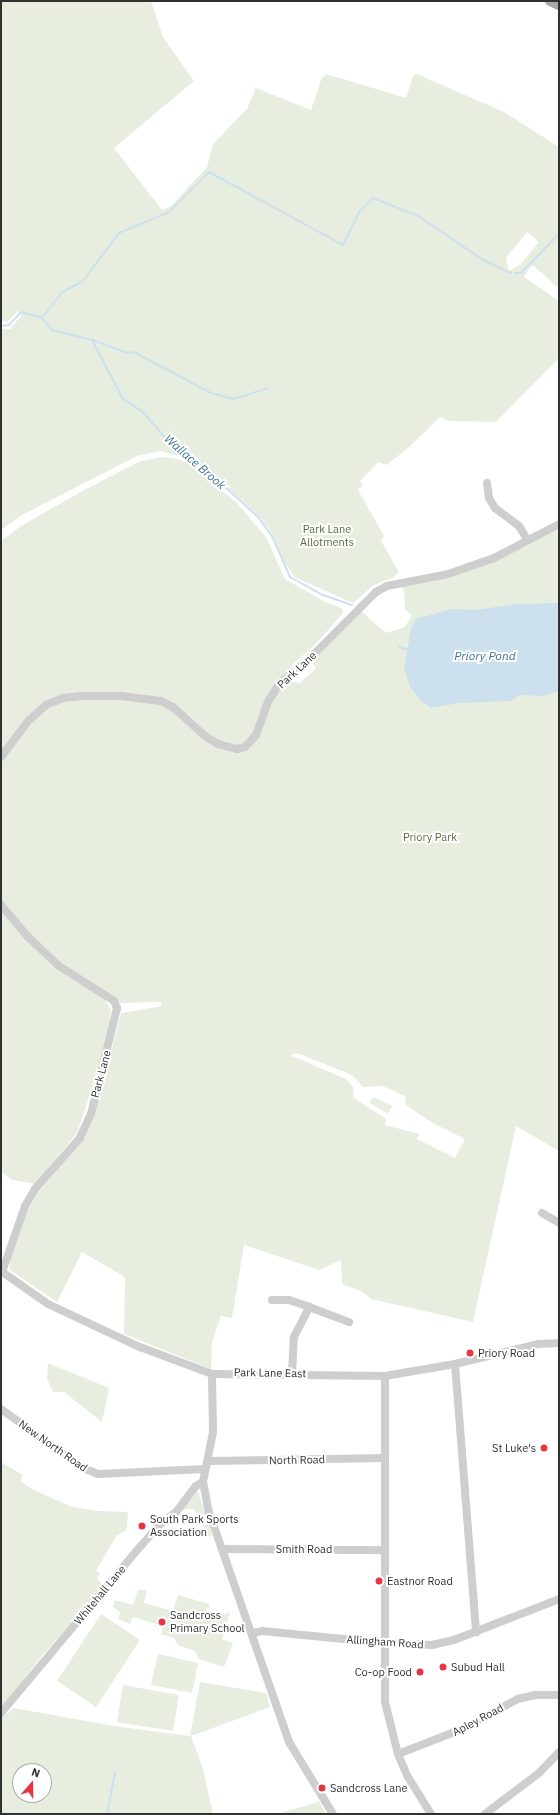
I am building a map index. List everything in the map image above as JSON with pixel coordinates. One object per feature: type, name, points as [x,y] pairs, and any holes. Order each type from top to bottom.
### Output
[{"type":"main road","points":[[550,1],[559,5]]},
{"type":"street","points":[[487,483],[489,498],[495,508],[518,526],[528,541]]},
{"type":"street","name":"Park Lane","points":[[1,757],[29,720],[46,705],[64,698],[82,696],[121,696],[161,701],[173,707],[205,736],[218,744],[237,749],[244,747],[256,735],[269,700],[279,684],[310,658],[376,592],[387,586],[448,574],[494,558],[559,524]]},
{"type":"street","name":"Park Lane","points":[[1,905],[28,937],[59,966],[114,1001],[117,1008],[91,1114],[80,1138],[35,1189],[25,1206],[2,1271]]},
{"type":"street","points":[[542,1213],[559,1223]]},
{"type":"street","name":"Park Lane East","points":[[2,1271],[48,1304],[140,1347],[212,1374],[292,1373],[385,1376],[455,1364],[538,1344],[559,1343]]},
{"type":"street","points":[[272,1300],[289,1300],[349,1322]]},
{"type":"street","points":[[292,1373],[294,1337],[309,1307]]},
{"type":"street","points":[[455,1364],[476,1632]]},
{"type":"street","points":[[212,1374],[215,1408],[208,1460],[203,1482],[209,1512],[289,1742],[333,1814]]},
{"type":"street","points":[[385,1376],[385,1702],[398,1754],[408,1777],[430,1814]]},
{"type":"street","name":"New North Road","points":[[1,1409],[83,1468],[94,1473],[107,1476],[205,1469]]},
{"type":"street","name":"North Road","points":[[208,1460],[385,1458]]},
{"type":"street","name":"Whitehall Lane","points":[[1,1713],[140,1546],[160,1524],[177,1511],[196,1486],[203,1482]]},
{"type":"street","name":"Smith Road","points":[[223,1549],[385,1550]]},
{"type":"street","name":"Allingham Road","points":[[252,1633],[262,1631],[384,1643],[432,1645],[476,1632],[559,1599]]},
{"type":"street","name":"Apley Road","points":[[398,1754],[462,1729],[518,1699],[535,1695],[559,1695]]},
{"type":"street","points":[[485,1814],[539,1773],[559,1752]]},
{"type":"green space","name":"Park Lane Allotments","points":[[1,1],[151,1],[163,37],[194,81],[114,148],[162,210],[171,206],[207,167],[213,144],[247,109],[256,88],[311,110],[321,80],[326,74],[406,98],[413,76],[417,74],[504,112],[559,147],[559,289],[534,266],[531,266],[524,277],[559,301],[559,358],[496,422],[449,421],[440,417],[407,449],[386,465],[378,462],[360,481],[363,485],[358,490],[384,536],[381,541],[399,572],[392,578],[374,585],[353,603],[294,577],[282,558],[273,535],[259,516],[191,454],[187,458],[160,451],[137,456],[22,515],[1,530],[1,329],[10,329],[21,316],[18,311],[8,321],[1,321]],"holes":[[[527,232],[539,242],[521,264],[509,271],[506,258]]]},
{"type":"green space","name":"Priory Park","points":[[163,457],[178,459],[190,465],[237,503],[266,537],[285,579],[325,602],[342,608],[343,613],[315,645],[296,661],[280,680],[300,683],[316,668],[311,661],[361,611],[386,633],[405,627],[412,615],[405,609],[404,591],[401,586],[450,576],[559,526],[559,1151],[516,1126],[473,1322],[371,1299],[363,1292],[342,1284],[341,1260],[319,1270],[244,1245],[232,1318],[221,1316],[212,1342],[211,1369],[124,1334],[125,1277],[82,1252],[57,1302],[10,1270],[9,1259],[26,1214],[37,1194],[84,1139],[95,1112],[121,1013],[162,1006],[160,1002],[121,1003],[66,969],[4,914],[28,943],[103,996],[111,1010],[105,1049],[77,1133],[35,1184],[12,1180],[1,1172],[1,541],[21,526],[84,490],[141,461]],"holes":[[[297,1053],[352,1075],[363,1087],[383,1086],[406,1097],[405,1104],[431,1122],[465,1139],[455,1158],[417,1139],[419,1134],[385,1125],[386,1119],[354,1098],[353,1087],[346,1079],[290,1055]]]},
{"type":"green space","points":[[373,1097],[392,1106],[388,1114],[369,1102]]},
{"type":"green space","points":[[48,1363],[109,1388],[102,1422],[64,1392],[53,1392],[47,1379]]},
{"type":"green space","points":[[1,1462],[23,1475],[20,1481],[32,1489],[72,1507],[98,1511],[128,1512],[127,1530],[117,1535],[96,1571],[100,1573],[97,1579],[105,1585],[40,1658],[1,1709]]},
{"type":"green space","points":[[198,1491],[212,1535],[208,1537],[197,1513],[193,1509],[182,1510]]},
{"type":"green space","points":[[138,1590],[147,1590],[144,1603],[173,1611],[178,1595],[209,1604],[210,1607],[206,1609],[210,1620],[230,1612],[222,1639],[233,1643],[224,1667],[199,1659],[195,1651],[178,1645],[174,1638],[161,1634],[163,1626],[133,1617],[130,1624],[118,1619],[120,1612],[113,1607],[115,1600],[133,1605]]},
{"type":"green space","points":[[101,1614],[140,1640],[96,1707],[57,1681]]},
{"type":"green space","points":[[158,1654],[198,1663],[192,1693],[151,1685]]},
{"type":"green space","points":[[200,1682],[266,1693],[270,1707],[191,1736],[203,1769],[213,1814],[1,1814],[1,1718],[14,1708],[114,1726],[190,1736]]},
{"type":"green space","points":[[123,1685],[179,1695],[173,1731],[117,1722]]},
{"type":"green space","points":[[319,1801],[326,1814],[276,1814],[312,1804]]},
{"type":"water","name":"Priory Pond","points":[[559,603],[559,691],[544,696],[519,695],[511,701],[459,703],[431,708],[421,701],[410,687],[404,669],[411,628],[416,619],[452,609],[475,610],[516,604]]},
{"type":"waterway","points":[[42,318],[62,292],[82,282],[119,233],[169,212],[209,172],[343,245],[359,212],[373,198],[418,216],[483,260],[511,273]]},
{"type":"waterway","points":[[515,273],[521,273],[559,234]]},
{"type":"waterway","name":"Wallace Brook","points":[[1,326],[9,325],[21,312],[42,318],[52,330],[92,340],[123,399],[143,412],[169,442],[200,464],[258,517],[272,536],[290,577],[323,595],[352,605]]},
{"type":"waterway","points":[[93,340],[127,353],[134,352],[211,393],[234,399],[268,388]]},
{"type":"waterway","points":[[399,647],[409,650]]},
{"type":"waterway","points":[[107,1814],[115,1773]]},
{"type":"place","name":"Priory Road","points":[[470,1353]]},
{"type":"place","name":"St Luke's","points":[[544,1448]]},
{"type":"place","name":"South Park Sports Association","points":[[142,1526]]},
{"type":"place","name":"Eastnor Road","points":[[379,1581]]},
{"type":"place","name":"Sandcross Primary School","points":[[162,1622]]},
{"type":"place","name":"Subud Hall","points":[[443,1667]]},
{"type":"place","name":"Co-op Food","points":[[420,1672]]},
{"type":"place","name":"Sandcross Lane","points":[[322,1788]]}]
